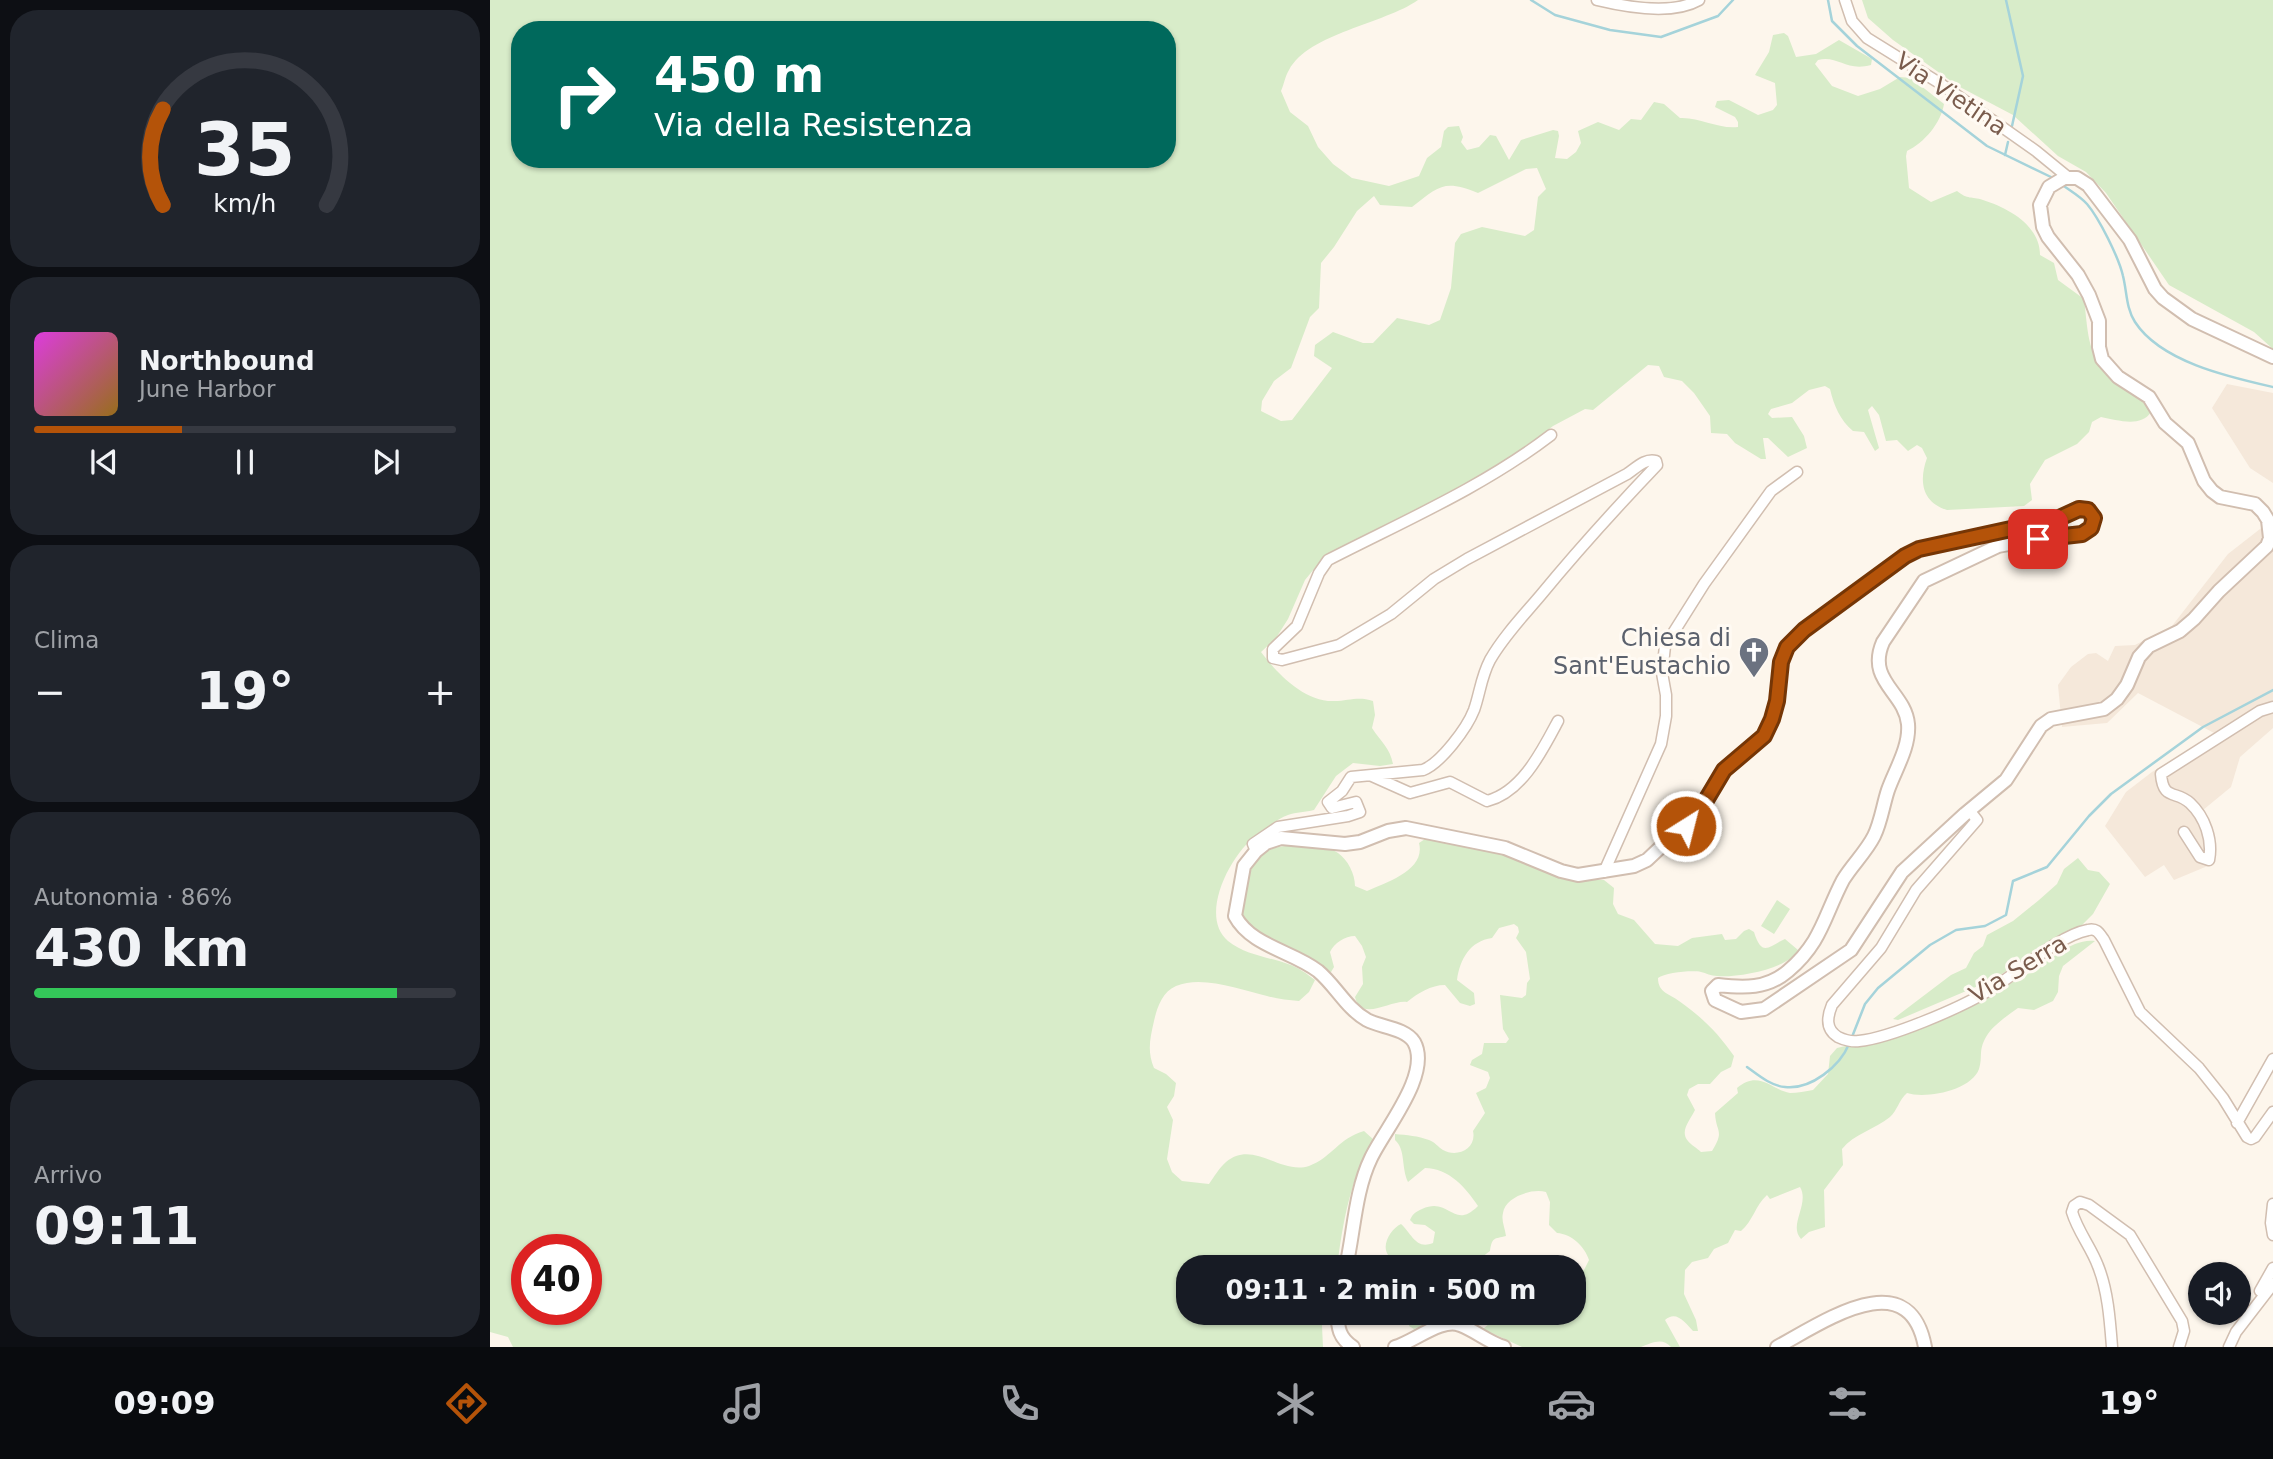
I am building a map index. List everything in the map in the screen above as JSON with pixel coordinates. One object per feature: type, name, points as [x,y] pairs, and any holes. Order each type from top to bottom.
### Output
[{"type":"street","points":[[1597,0],[1626,7],[1687,7],[1699,0]]},
{"type":"street","name":"Via Vietina","points":[[1845,0],[1852,21],[1867,38],[1941,84],[2036,150],[2066,178]]},
{"type":"street","points":[[1348,1255],[1360,1193],[1370,1159],[1406,1097],[1417,1070],[1418,1056],[1414,1043],[1406,1035],[1359,1015],[1316,970],[1258,940],[1238,922],[1235,916],[1244,866],[1256,851],[1266,843],[1281,838],[1345,844],[1406,828],[1504,848],[1578,875],[1634,866],[1657,852],[1699,812],[1724,770],[1764,736],[1777,701],[1781,662],[1787,647],[1804,630],[1905,556],[1919,549],[2057,519],[2079,509],[2088,510],[2094,518],[2091,528],[2082,534],[2058,535],[1998,547],[1924,581],[1917,589],[1879,652],[1878,668],[1908,724],[1907,740],[1874,837],[1843,880],[1820,933],[1788,971],[1762,986],[1749,988],[1718,985],[1712,991],[1715,1000],[1741,1013],[1765,1009],[1851,950],[1902,872],[2006,780],[2041,726],[2051,719],[2104,709],[2117,699],[2127,685],[2139,657],[2149,646],[2180,631],[2194,619],[2219,591],[2267,546],[2270,538],[2268,520],[2263,512],[2255,504],[2220,497],[2212,491],[2204,481],[2188,443],[2165,423],[2150,397],[2118,377],[2102,359],[2099,321],[2089,295],[2043,226],[2040,205],[2049,187],[2066,178],[2077,178],[2088,185],[2130,240],[2162,298],[2192,319],[2273,357]]},
{"type":"street","points":[[1256,851],[1253,844],[1278,827],[1360,812],[1356,802],[1332,808],[1328,802],[1342,791],[1351,777],[1423,770],[1447,752],[1473,712],[1478,689],[1491,659],[1593,532],[1657,465],[1656,461],[1644,461],[1627,474],[1467,558],[1434,579],[1391,614],[1339,645],[1282,660],[1273,658],[1273,649],[1297,626],[1319,573],[1328,561],[1484,481],[1522,458],[1551,435]]},
{"type":"street","points":[[1604,872],[1661,744],[1666,716],[1662,673],[1665,646],[1704,584],[1770,491],[1797,472]]},
{"type":"street","points":[[2184,832],[2200,857],[2209,860],[2211,846],[2203,820],[2189,801],[2168,793],[2162,784],[2161,774],[2260,710],[2273,707]]},
{"type":"street","points":[[1368,774],[1410,793],[1450,782],[1487,801],[1510,790],[1541,754],[1558,721]]},
{"type":"street","name":"Via Serra","points":[[1969,810],[1977,820],[1916,890],[1881,947],[1832,1005],[1827,1016],[1832,1032],[1842,1039],[1857,1042],[1912,1026],[1987,992],[2064,939],[2091,929],[2098,931],[2104,940],[2140,1012],[2199,1068],[2223,1098],[2238,1123]]},
{"type":"street","points":[[2273,1059],[2238,1123],[2251,1139],[2273,1112]]},
{"type":"street","points":[[2112,1347],[2103,1282],[2072,1212],[2074,1206],[2080,1202],[2089,1205],[2130,1236],[2182,1321],[2184,1331],[2179,1347]]},
{"type":"street","points":[[2273,1204],[2273,1235]]},
{"type":"street","points":[[2236,1332],[2235,1326],[2264,1286],[2273,1268]]},
{"type":"street","points":[[2229,1347],[2236,1332],[2273,1284]]},
{"type":"street","points":[[1777,1347],[1821,1324],[1877,1302],[1892,1302],[1908,1309],[1923,1334],[1925,1347]]},
{"type":"street","points":[[1395,1347],[1409,1343],[1439,1325],[1449,1323],[1458,1323],[1504,1347]]},
{"type":"street","points":[[1338,1325],[1342,1338],[1353,1347]]},
{"type":"shaded area","points":[[2227,384],[2273,393],[2273,483],[2250,468],[2212,408]]},
{"type":"shaded area","points":[[2273,521],[2273,728],[2240,757],[2231,787],[2203,810],[2214,850],[2210,865],[2174,880],[2164,865],[2145,877],[2105,826],[2126,792],[2152,772],[2216,734],[2138,693],[2107,723],[2062,727],[2058,685],[2071,667],[2088,654],[2096,653],[2108,661],[2115,646],[2135,645],[2172,626],[2228,554]]},
{"type":"green space","points":[[490,0],[1418,0],[1313,47],[1299,57],[1289,70],[1281,91],[1290,112],[1308,126],[1318,147],[1333,164],[1352,178],[1389,186],[1419,176],[1427,158],[1441,147],[1444,131],[1448,127],[1459,126],[1463,137],[1461,142],[1467,150],[1479,147],[1490,135],[1496,136],[1509,160],[1521,140],[1553,130],[1558,131],[1559,136],[1555,158],[1567,159],[1576,152],[1581,143],[1578,131],[1598,122],[1619,130],[1631,119],[1641,120],[1654,102],[1664,104],[1680,118],[1738,127],[1735,117],[1715,107],[1717,101],[1729,100],[1758,115],[1773,110],[1777,105],[1775,83],[1755,75],[1769,52],[1773,35],[1784,33],[1788,36],[1796,57],[1816,54],[1839,40],[1872,59],[1871,65],[1862,67],[1818,60],[1815,64],[1832,86],[1858,96],[1880,89],[1900,77],[1911,78],[1944,104],[1931,132],[1907,151],[1909,188],[1931,202],[1957,191],[2002,208],[2021,219],[2035,235],[2040,255],[2054,263],[2058,280],[2084,299],[2088,335],[2097,361],[2108,374],[2146,405],[2151,412],[2147,417],[2128,422],[2101,417],[2092,422],[2089,432],[2077,444],[2045,460],[2030,484],[2032,500],[2024,506],[1947,510],[1932,502],[1924,489],[1923,474],[1927,458],[1922,448],[1917,445],[1908,451],[1897,440],[1886,441],[1879,415],[1872,406],[1868,410],[1879,448],[1875,451],[1864,432],[1853,431],[1844,422],[1830,389],[1825,386],[1809,390],[1792,403],[1771,409],[1768,414],[1772,418],[1792,417],[1804,436],[1807,448],[1788,457],[1768,438],[1763,438],[1766,459],[1761,459],[1735,443],[1727,434],[1711,433],[1710,416],[1694,393],[1682,381],[1664,377],[1659,366],[1648,365],[1593,410],[1585,409],[1553,426],[1477,478],[1324,557],[1305,580],[1288,619],[1276,638],[1261,652],[1292,685],[1312,697],[1334,701],[1373,701],[1375,715],[1372,728],[1387,749],[1393,764],[1380,766],[1353,763],[1336,776],[1314,810],[1284,816],[1247,844],[1228,870],[1222,885],[1216,916],[1220,930],[1228,941],[1249,953],[1288,964],[1302,971],[1315,980],[1309,992],[1299,1001],[1210,983],[1176,986],[1167,992],[1159,1006],[1151,1034],[1150,1050],[1154,1068],[1176,1083],[1174,1096],[1167,1107],[1173,1120],[1167,1159],[1172,1172],[1182,1181],[1209,1184],[1223,1164],[1236,1156],[1246,1154],[1288,1166],[1309,1166],[1355,1134],[1364,1131],[1374,1140],[1353,1185],[1339,1255],[1176,1255],[1176,1325],[1322,1325],[1323,1347],[513,1347],[508,1337],[490,1332]],"holes":[[[1537,168],[1546,189],[1538,197],[1534,230],[1525,236],[1482,227],[1461,234],[1455,243],[1451,288],[1440,320],[1429,325],[1397,318],[1373,343],[1363,343],[1333,332],[1315,345],[1314,356],[1332,368],[1292,420],[1281,421],[1261,411],[1262,401],[1274,381],[1291,368],[1310,317],[1319,308],[1321,263],[1357,211],[1374,196],[1380,205],[1412,207],[1442,187],[1457,186],[1478,193],[1526,169]]]},
{"type":"green space","points":[[1862,0],[2273,0],[2273,349],[2254,332],[2169,285],[2106,193],[2086,172],[2058,156],[2013,115],[1958,86],[1893,40],[1868,18]]},
{"type":"green space","points":[[1428,837],[1479,846],[1581,879],[1604,880],[1614,888],[1613,904],[1618,914],[1634,920],[1655,944],[1678,946],[1692,938],[1722,934],[1725,940],[1736,939],[1749,929],[1754,932],[1763,947],[1770,947],[1785,939],[1798,950],[1784,962],[1749,974],[1713,976],[1691,971],[1658,978],[1662,990],[1702,1019],[1734,1056],[1731,1067],[1721,1072],[1710,1084],[1698,1084],[1689,1089],[1687,1095],[1695,1110],[1685,1133],[1689,1142],[1701,1152],[1712,1151],[1718,1139],[1715,1113],[1738,1093],[1737,1088],[1745,1083],[1759,1080],[1790,1093],[1813,1090],[1828,1074],[1830,1056],[1837,1048],[1968,1003],[2012,983],[2070,946],[2095,941],[2063,966],[2058,992],[2053,1001],[2034,1010],[2018,1008],[1992,1029],[1982,1046],[1979,1069],[1967,1083],[1936,1094],[1907,1093],[1890,1117],[1859,1135],[1842,1149],[1843,1165],[1824,1190],[1825,1227],[1809,1232],[1801,1239],[1797,1227],[1803,1200],[1800,1187],[1770,1199],[1767,1195],[1745,1227],[1741,1231],[1735,1230],[1728,1243],[1714,1249],[1708,1258],[1692,1262],[1685,1270],[1684,1294],[1698,1331],[1693,1331],[1677,1317],[1665,1320],[1680,1347],[1671,1347],[1660,1342],[1641,1347],[1522,1347],[1483,1329],[1488,1325],[1586,1325],[1586,1266],[1589,1260],[1577,1242],[1557,1233],[1549,1225],[1550,1202],[1546,1192],[1527,1193],[1509,1202],[1503,1216],[1506,1236],[1494,1239],[1490,1251],[1485,1255],[1388,1255],[1386,1249],[1389,1236],[1401,1224],[1418,1243],[1433,1243],[1435,1232],[1410,1220],[1422,1209],[1439,1207],[1463,1215],[1478,1206],[1462,1186],[1442,1171],[1425,1168],[1408,1182],[1395,1134],[1425,1139],[1454,1153],[1465,1150],[1472,1143],[1473,1131],[1485,1113],[1476,1093],[1486,1088],[1490,1078],[1488,1072],[1470,1065],[1472,1060],[1482,1054],[1484,1043],[1506,1043],[1509,1039],[1503,1029],[1500,995],[1522,998],[1526,995],[1530,979],[1526,952],[1516,938],[1518,927],[1514,924],[1499,928],[1492,938],[1478,943],[1467,952],[1457,980],[1474,993],[1475,1004],[1470,1006],[1460,1003],[1445,985],[1425,990],[1407,1002],[1370,1009],[1358,1005],[1355,997],[1363,984],[1362,967],[1366,957],[1355,936],[1334,946],[1330,952],[1334,967],[1331,972],[1326,972],[1268,940],[1240,914],[1249,867],[1267,851],[1292,845],[1334,851],[1348,863],[1355,886],[1367,891],[1411,868],[1420,852],[1419,843]]},
{"type":"green space","points":[[2078,858],[2088,870],[2099,872],[2110,884],[2093,914],[2082,925],[1992,980],[1898,1020],[1893,1019],[1951,975],[1966,968],[1974,953],[1983,946],[1987,935],[2013,921],[2039,900],[2057,884],[2064,869]]},
{"type":"green space","points":[[1777,900],[1790,909],[1774,934],[1761,926]]},
{"type":"green space","points":[[1409,1325],[1423,1325],[1414,1329]]},
{"type":"waterway","points":[[1531,0],[1555,15],[1610,30],[1661,37],[1718,16],[1733,0]]},
{"type":"waterway","points":[[1828,0],[1832,21],[1857,46],[1987,146],[2053,178]]},
{"type":"waterway","points":[[2006,0],[2023,76],[2012,126]]},
{"type":"waterway","points":[[2005,155],[2008,142]]},
{"type":"waterway","points":[[2061,184],[2087,204],[2103,228],[2121,268],[2132,317],[2147,336],[2161,348],[2197,366],[2273,387]]},
{"type":"waterway","points":[[1852,1037],[1865,1004],[1878,988],[1930,945],[1956,930],[1985,926],[2006,915],[2013,881],[2047,867],[2111,794],[2203,727],[2273,690]]},
{"type":"waterway","points":[[1747,1067],[1775,1085],[1805,1085],[1832,1068],[1849,1044]]},
{"type":"place","name":"Chiesa di Sant'Eustachio","points":[[1754,679]]},
{"type":"route","points":[[1686,826],[1699,812],[1724,770],[1764,736],[1777,701],[1781,662],[1787,647],[1804,630],[1905,556],[1919,549],[2057,519],[2079,509],[2088,510],[2094,518],[2091,528],[2082,534],[2038,539]]}]
